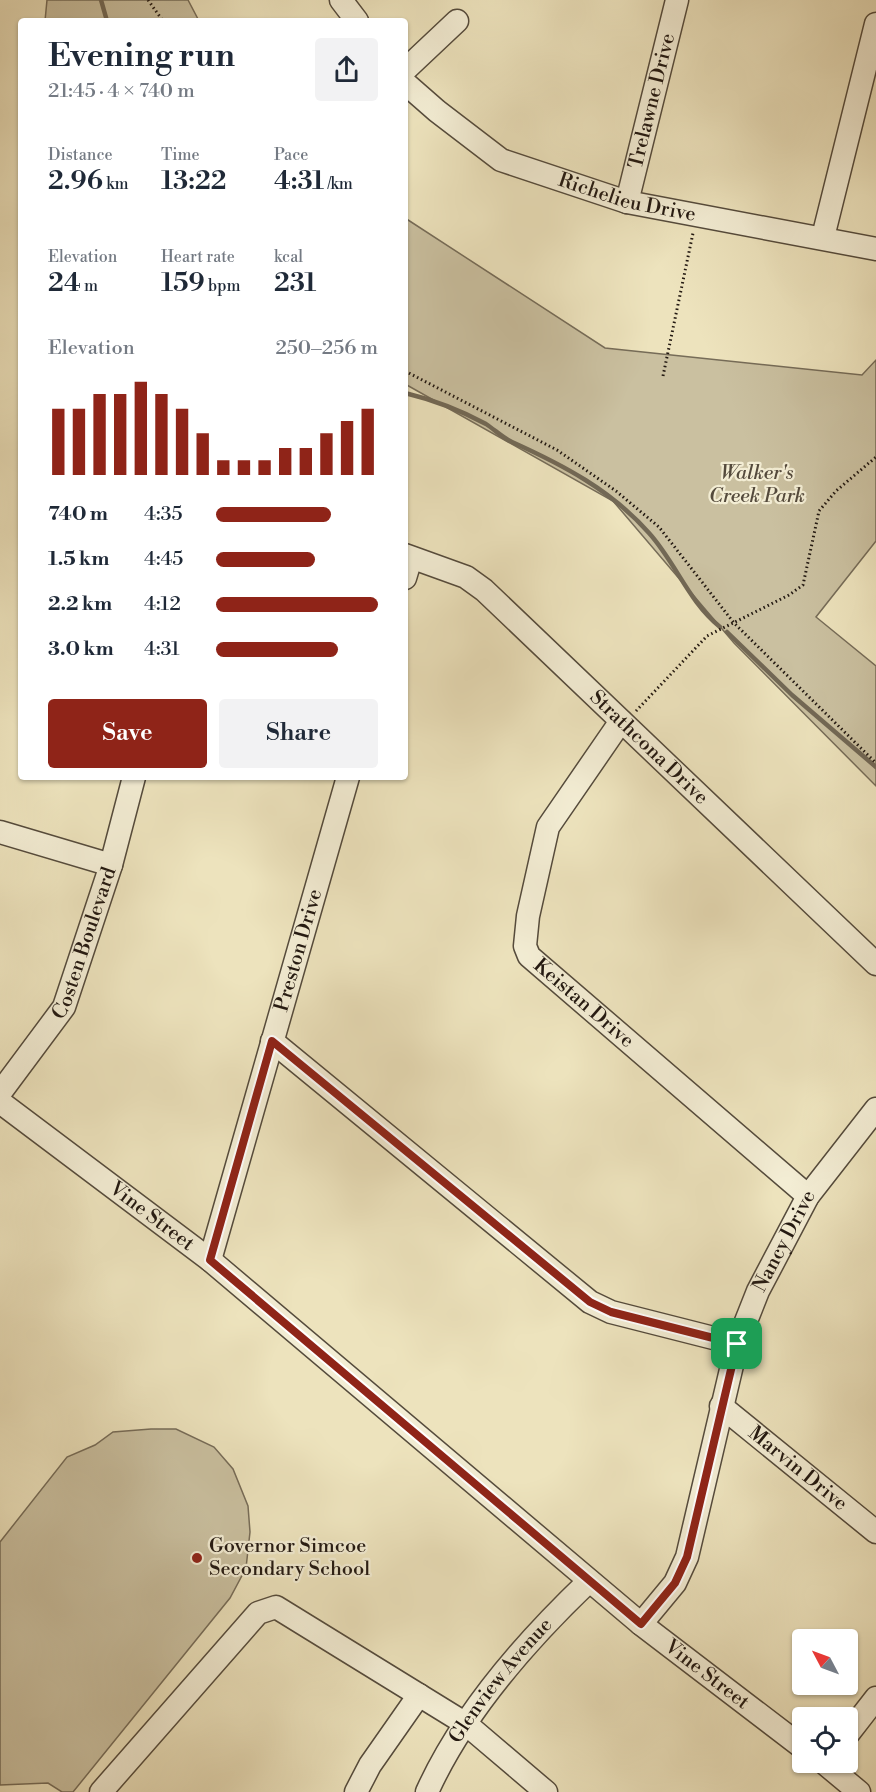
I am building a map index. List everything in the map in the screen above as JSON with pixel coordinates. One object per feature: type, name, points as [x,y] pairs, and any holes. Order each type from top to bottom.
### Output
[{"type":"street","points":[[341,0],[355,18]]},
{"type":"street","name":"Trelawne Drive","points":[[627,202],[677,0]]},
{"type":"street","points":[[408,67],[457,21]]},
{"type":"street","points":[[823,237],[876,24]]},
{"type":"street","name":"Richelieu Drive","points":[[408,85],[501,160],[627,202],[823,237],[876,249]]},
{"type":"street","name":"Strathcona Drive","points":[[408,564],[466,577],[484,590],[876,964]]},
{"type":"street","name":"Keistan Drive","points":[[621,721],[548,827],[528,916],[525,946],[529,956],[808,1196]]},
{"type":"street","name":"Costen Boulevard","points":[[0,1093],[64,1007],[111,865],[133,780]]},
{"type":"street","name":"Preston Drive","points":[[210,1260],[347,780]]},
{"type":"street","points":[[0,832],[111,865]]},
{"type":"street","points":[[272,1041],[590,1302],[611,1312],[737,1344]]},
{"type":"street","name":"Vine Street","points":[[0,1101],[210,1260],[641,1624],[792,1739]]},
{"type":"street","name":"Nancy Drive","points":[[641,1624],[675,1583],[687,1557],[737,1344],[758,1291],[808,1196],[876,1109]]},
{"type":"street","name":"Marvin Drive","points":[[721,1406],[876,1532]]},
{"type":"street","name":"Glenview Avenue","points":[[427,1792],[446,1754],[516,1658],[590,1581]]},
{"type":"street","points":[[101,1792],[258,1613],[276,1607],[466,1724],[546,1792]]},
{"type":"street","points":[[356,1792],[370,1765],[419,1695]]},
{"type":"street","points":[[858,1721],[876,1698]]},
{"type":"street","points":[[836,1773],[859,1792]]},
{"type":"path","points":[[148,0],[161,18]]},
{"type":"path","points":[[663,376],[697,214]]},
{"type":"path","points":[[408,373],[557,450],[616,491],[659,527],[734,623],[876,763]]},
{"type":"path","points":[[621,721],[637,711],[707,636],[803,585],[819,511],[836,491],[876,457]]},
{"type":"green space","points":[[47,0],[188,0],[197,18],[45,18]]},
{"type":"green space","name":"Walker's Creek Park","points":[[408,220],[605,348],[862,375],[876,360],[876,541],[816,617],[876,666],[876,786],[734,643],[613,501],[408,386]]},
{"type":"green space","points":[[176,1429],[214,1447],[233,1469],[248,1506],[250,1532],[246,1568],[230,1598],[73,1792],[62,1792],[48,1783],[0,1785],[0,1542],[67,1457],[95,1445],[113,1432]]},
{"type":"waterway","points":[[101,0],[106,18]]},
{"type":"waterway","points":[[408,394],[437,402],[486,424],[509,440],[550,460],[602,491],[649,533],[699,606],[720,627]]},
{"type":"waterway","points":[[727,632],[792,695],[876,767]]},
{"type":"place","name":"Governor Simcoe Secondary School","points":[[197,1558]]},
{"type":"route","points":[[272,1041],[590,1302],[611,1312],[737,1344],[687,1557],[675,1583],[641,1624],[210,1260],[272,1041]]}]
